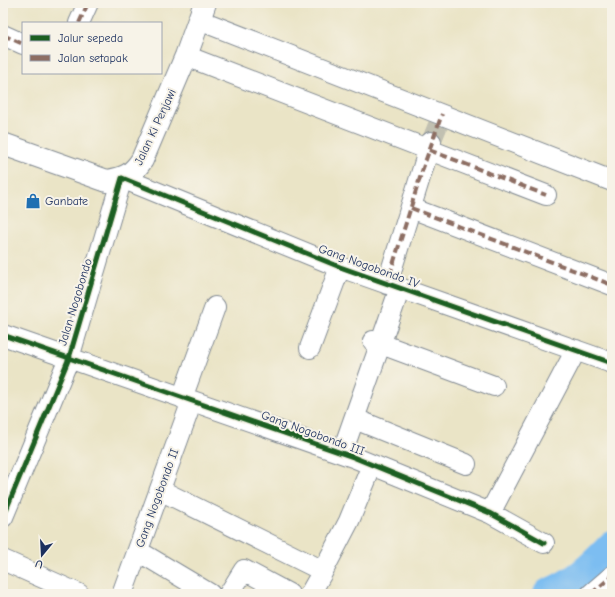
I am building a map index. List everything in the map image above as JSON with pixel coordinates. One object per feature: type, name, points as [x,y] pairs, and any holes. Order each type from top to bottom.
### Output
[{"type":"main road","name":"Jalan Ki Penjawi","points":[[122,178],[135,171],[142,160],[186,56],[202,8]]},
{"type":"main road","points":[[3,144],[107,181],[122,178]]},
{"type":"street","points":[[79,22],[88,3]]},
{"type":"street","points":[[202,8],[435,133],[546,195]]},
{"type":"street","points":[[3,35],[22,44]]},
{"type":"street","points":[[186,56],[435,133],[612,181]]},
{"type":"street","points":[[342,453],[355,419],[393,286],[411,208],[435,133]]},
{"type":"street","name":"Gang Nogobondo IV","points":[[122,178],[340,267],[612,363]]},
{"type":"street","name":"Jalan Nogobondo","points":[[3,515],[69,358],[122,178]]},
{"type":"street","points":[[411,208],[612,285]]},
{"type":"street","points":[[310,348],[340,267]]},
{"type":"street","name":"Gang Nogobondo II","points":[[122,594],[160,490],[215,307]]},
{"type":"street","name":"Gang Nogobondo III","points":[[3,335],[342,453],[490,513],[544,543]]},
{"type":"street","points":[[377,342],[494,386]]},
{"type":"street","points":[[490,513],[576,350]]},
{"type":"street","points":[[355,419],[466,464]]},
{"type":"street","points":[[310,594],[348,521],[372,465]]},
{"type":"street","points":[[160,490],[323,571]]},
{"type":"street","points":[[138,551],[210,594]]},
{"type":"street","points":[[3,560],[79,594]]},
{"type":"street","points":[[229,594],[244,570],[289,594]]},
{"type":"street","points":[[591,594],[612,576]]},
{"type":"waterway","points":[[549,594],[576,580],[598,562],[612,547]]},
{"type":"tunnel","points":[[431,142],[438,125]]},
{"type":"marked path","points":[[79,22],[88,3]]},
{"type":"marked path","points":[[3,35],[22,44]]},
{"type":"marked path","points":[[390,285],[387,284],[423,168],[442,114]]},
{"type":"marked path","points":[[429,150],[546,195]]},
{"type":"marked path","points":[[411,208],[612,285]]},
{"type":"marked path","points":[[591,594],[612,576]]},
{"type":"cycle path","points":[[3,517],[69,358],[122,178],[340,267],[612,363]]},
{"type":"cycle path","points":[[3,335],[353,457],[490,513],[544,543]]},
{"type":"place","name":"Ganbate","points":[[33,201]]}]
